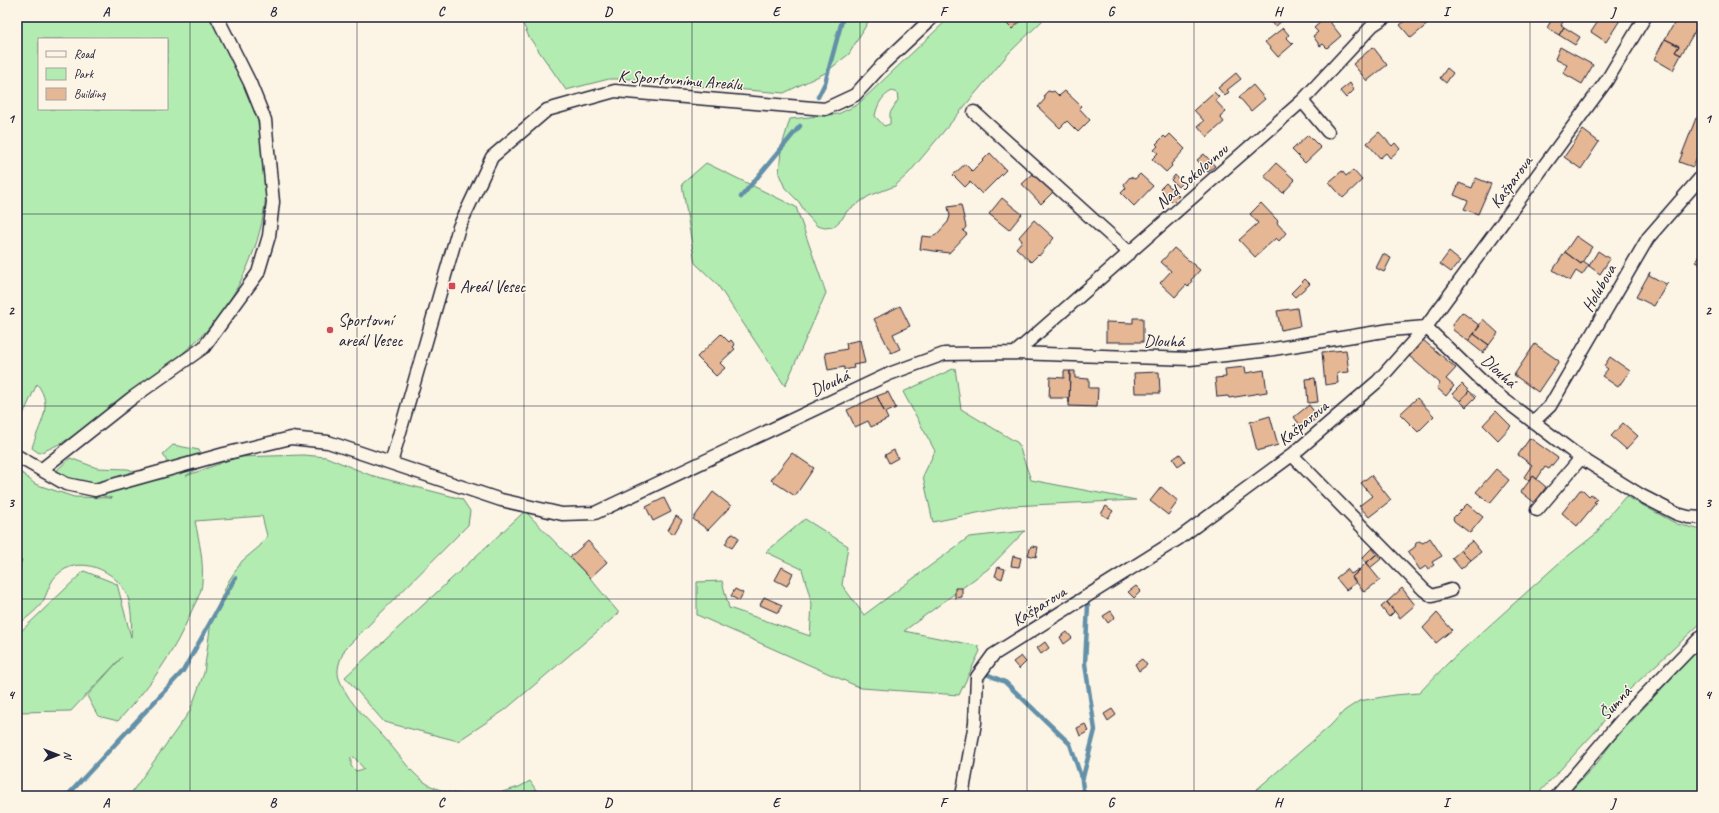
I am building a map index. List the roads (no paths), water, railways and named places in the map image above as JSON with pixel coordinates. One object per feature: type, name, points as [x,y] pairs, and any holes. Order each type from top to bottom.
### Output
[{"type":"street","points":[[42,470],[132,398],[204,347],[258,273],[269,236],[273,202],[265,120],[250,83],[217,17]]},
{"type":"street","name":"K Sportovnímu Areálu","points":[[391,464],[460,227],[492,157],[547,110],[615,91],[825,109],[855,95],[884,63],[933,17]]},
{"type":"street","name":"Nad Sokolovnou","points":[[1015,353],[1302,101],[1370,21],[1385,17]]},
{"type":"street","name":"Kašparova","points":[[962,796],[975,723],[977,677],[993,655],[1178,539],[1292,455],[1378,381],[1426,328],[1607,80],[1645,17]]},
{"type":"street","points":[[1302,101],[1328,132]]},
{"type":"street","points":[[974,112],[1130,253]]},
{"type":"street","name":"Holubova","points":[[1533,422],[1550,406],[1648,238],[1702,176]]},
{"type":"street","name":"Dlouhá","points":[[391,464],[502,500],[562,514],[595,513],[889,374],[944,354],[1015,353],[1190,359],[1261,351],[1390,330],[1426,328],[1490,388],[1581,458],[1642,496],[1670,510],[1688,517],[1702,518]]},
{"type":"street","points":[[17,456],[66,484],[95,490],[224,454],[291,438],[328,442],[391,464]]},
{"type":"street","points":[[1292,455],[1424,590],[1432,596],[1450,590]]},
{"type":"street","points":[[1536,510],[1581,458]]},
{"type":"street","name":"Šumná","points":[[1557,796],[1626,715],[1702,636]]},
{"type":"waterway","points":[[818,97],[825,83],[843,17]]},
{"type":"waterway","points":[[741,197],[800,126]]},
{"type":"waterway","points":[[67,796],[183,671],[235,578]]},
{"type":"waterway","points":[[1084,796],[1082,781],[1095,730],[1085,664],[1088,605]]},
{"type":"waterway","points":[[984,673],[1005,682],[1070,744],[1082,780]]},
{"type":"place","name":"Areál Vesec","points":[[452,286]]},
{"type":"place","name":"Sportovní areál Vesec","points":[[330,330]]}]
